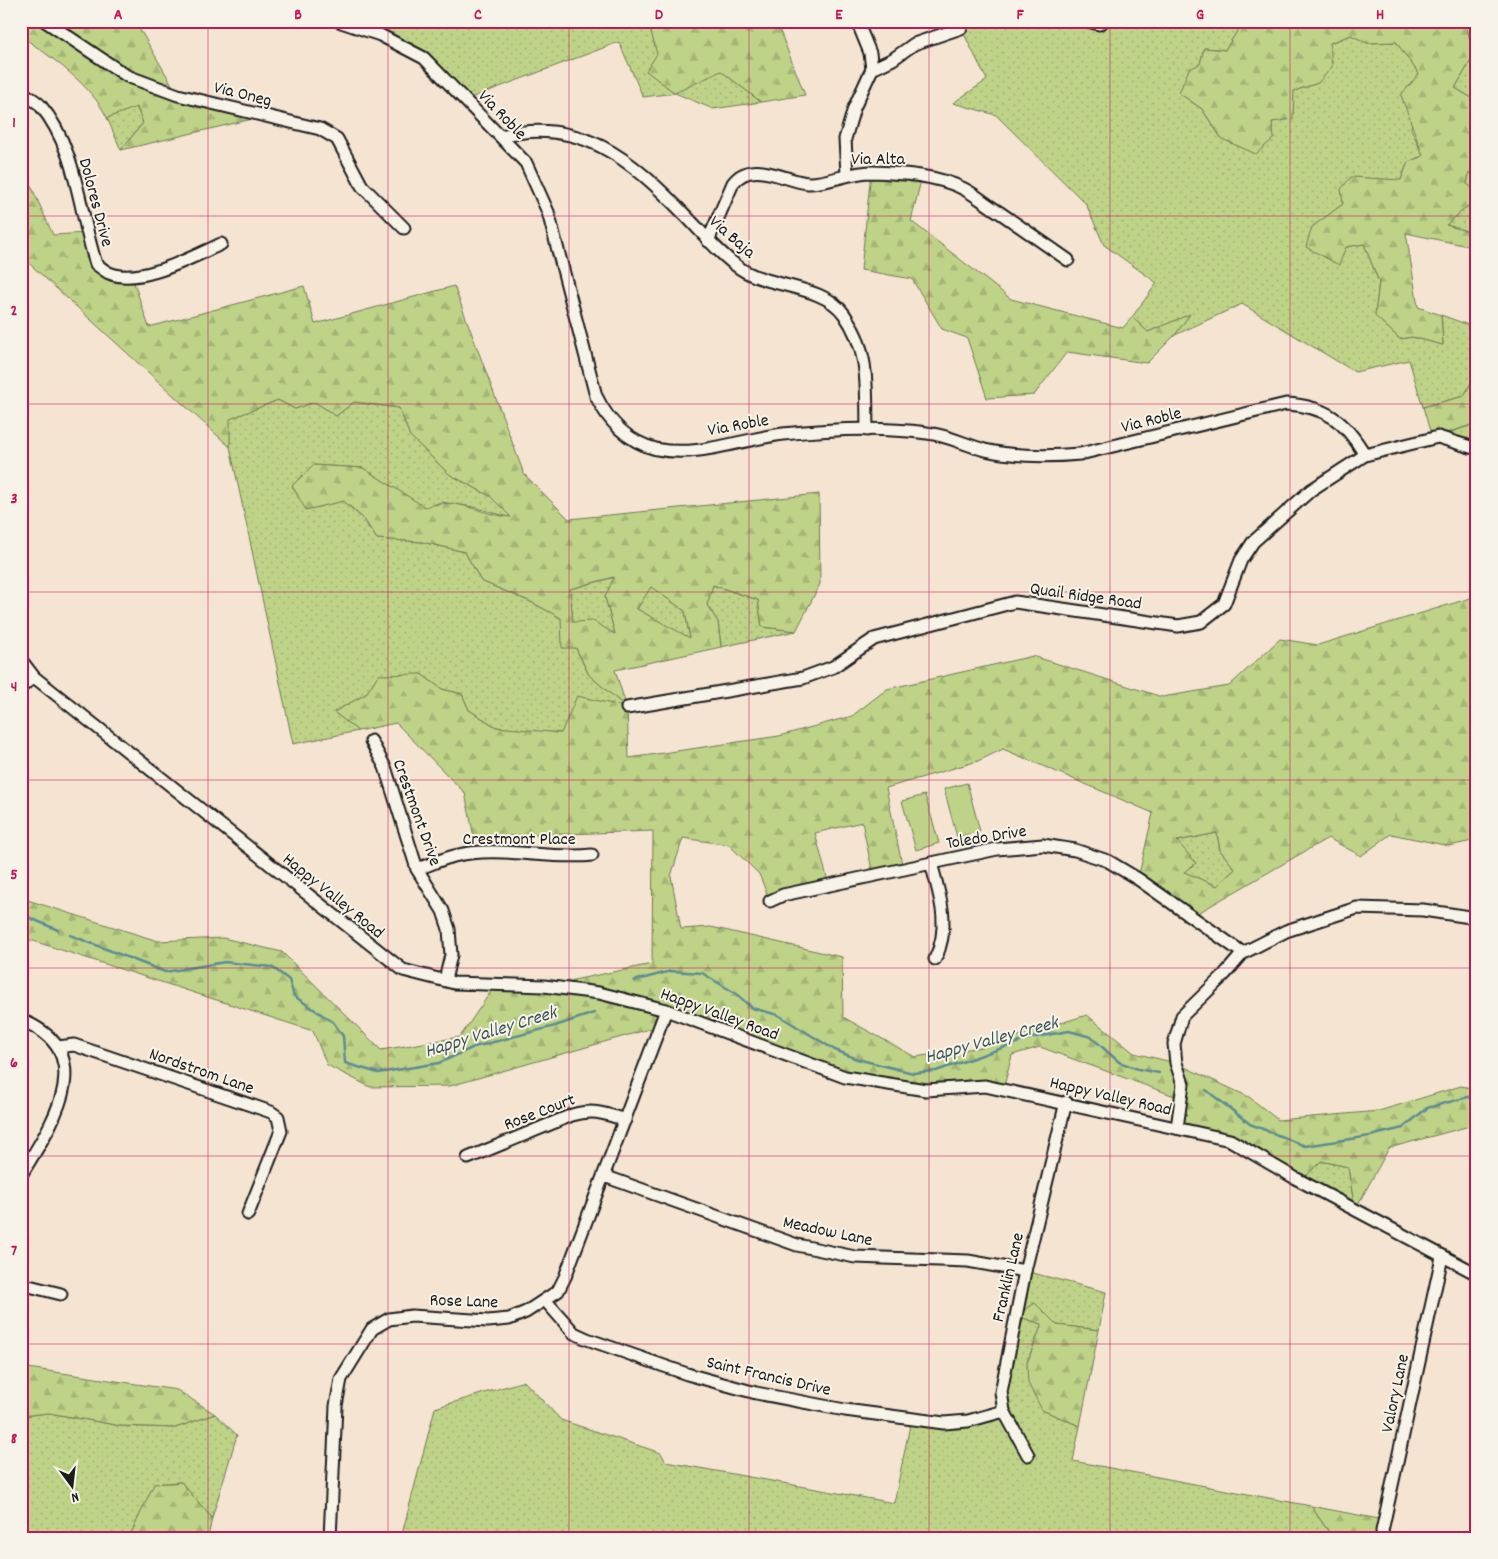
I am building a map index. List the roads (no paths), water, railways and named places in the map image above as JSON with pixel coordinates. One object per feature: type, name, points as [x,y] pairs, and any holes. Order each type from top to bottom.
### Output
[{"type":"street","name":"Via Oneg","points":[[46,21],[127,76],[178,95],[320,130],[338,139],[362,186],[404,228]]},
{"type":"street","name":"Via Roble","points":[[338,21],[380,35],[424,58],[526,163],[543,197],[596,396],[608,418],[626,435],[646,446],[681,451],[783,434],[868,430],[929,433],[987,450],[1037,456],[1054,456],[1080,454],[1276,406],[1301,405],[1325,412],[1344,425],[1365,455]]},
{"type":"street","points":[[847,174],[845,139],[854,108],[872,68],[870,54],[857,21]]},
{"type":"street","points":[[872,68],[893,60],[914,44],[961,28],[963,21]]},
{"type":"street","points":[[1088,21],[1099,24],[1103,21]]},
{"type":"street","name":"Dolores Drive","points":[[21,91],[39,104],[60,136],[71,168],[96,264],[109,273],[132,277],[171,266],[221,244]]},
{"type":"street","name":"Via Baja","points":[[500,136],[518,131],[562,133],[593,142],[621,156],[684,214],[708,241],[742,270],[767,282],[817,295],[842,312],[858,338],[865,362],[868,430]]},
{"type":"street","name":"Via Alta","points":[[708,241],[737,179],[756,172],[772,172],[808,183],[847,174],[872,172],[922,176],[965,189],[1068,260]]},
{"type":"street","name":"Quail Ridge Road","points":[[627,708],[803,678],[833,667],[874,639],[1015,602],[1178,626],[1201,622],[1224,604],[1242,560],[1253,542],[1311,490],[1365,455],[1438,437],[1477,450]]},
{"type":"street","name":"Happy Valley Road","points":[[21,660],[34,677],[403,970],[454,983],[544,986],[599,993],[666,1010],[845,1077],[926,1090],[985,1086],[1066,1102],[1230,1140],[1477,1274]]},
{"type":"street","points":[[21,687],[34,677]]},
{"type":"street","name":"Crestmont Drive","points":[[371,741],[385,767],[417,869],[443,911],[449,929],[451,955],[445,980]]},
{"type":"street","name":"Toledo Drive","points":[[770,901],[783,895],[931,862],[1022,845],[1043,845],[1075,850],[1108,861],[1138,879],[1242,953]]},
{"type":"street","name":"Crestmont Place","points":[[417,869],[455,856],[494,853],[571,857],[592,855]]},
{"type":"street","points":[[931,862],[944,914],[941,946],[935,959]]},
{"type":"street","points":[[1177,1128],[1183,1084],[1176,1063],[1174,1044],[1182,1016],[1225,974],[1242,953],[1286,931],[1357,908],[1422,910],[1477,918]]},
{"type":"street","name":"Rose Lane","points":[[330,1538],[336,1406],[341,1379],[372,1329],[389,1319],[412,1316],[488,1321],[509,1319],[526,1312],[558,1291],[566,1277],[666,1010]]},
{"type":"street","points":[[21,1020],[45,1035],[58,1047],[66,1064],[66,1080],[60,1101],[21,1175]]},
{"type":"street","name":"Nordstrom Lane","points":[[58,1047],[74,1046],[271,1112],[278,1117],[281,1132],[248,1214]]},
{"type":"street","name":"Franklin Lane","points":[[1028,1455],[1004,1411],[1001,1392],[1026,1271],[1066,1102]]},
{"type":"street","name":"Rose Court","points":[[468,1158],[586,1111],[596,1110],[625,1120]]},
{"type":"street","name":"Meadow Lane","points":[[604,1176],[797,1245],[855,1257],[968,1261],[1026,1271]]},
{"type":"street","name":"Valory Lane","points":[[1384,1538],[1382,1531],[1442,1256]]},
{"type":"street","points":[[21,1284],[61,1294]]},
{"type":"street","name":"Saint Francis Drive","points":[[545,1300],[574,1333],[586,1340],[687,1374],[756,1394],[845,1410],[931,1422],[968,1422],[1004,1411]]},
{"type":"waterway","name":"Happy Valley Creek","points":[[21,914],[58,930]]},
{"type":"waterway","name":"Happy Valley Creek","points":[[70,935],[165,972],[225,962],[272,967],[289,980],[294,996],[333,1022],[343,1036],[345,1063],[378,1073],[439,1063],[474,1047],[555,1026],[594,1013]]},
{"type":"waterway","name":"Happy Valley Creek","points":[[634,981],[671,971],[702,973],[735,993],[752,1008],[778,1015],[835,1050],[857,1059],[913,1073],[936,1071],[1031,1038],[1069,1031],[1091,1037],[1119,1062],[1138,1069],[1159,1073]]},
{"type":"waterway","name":"Happy Valley Creek","points":[[1206,1090],[1250,1124],[1305,1146],[1370,1136],[1403,1128],[1427,1108],[1468,1097],[1477,1099]]}]
